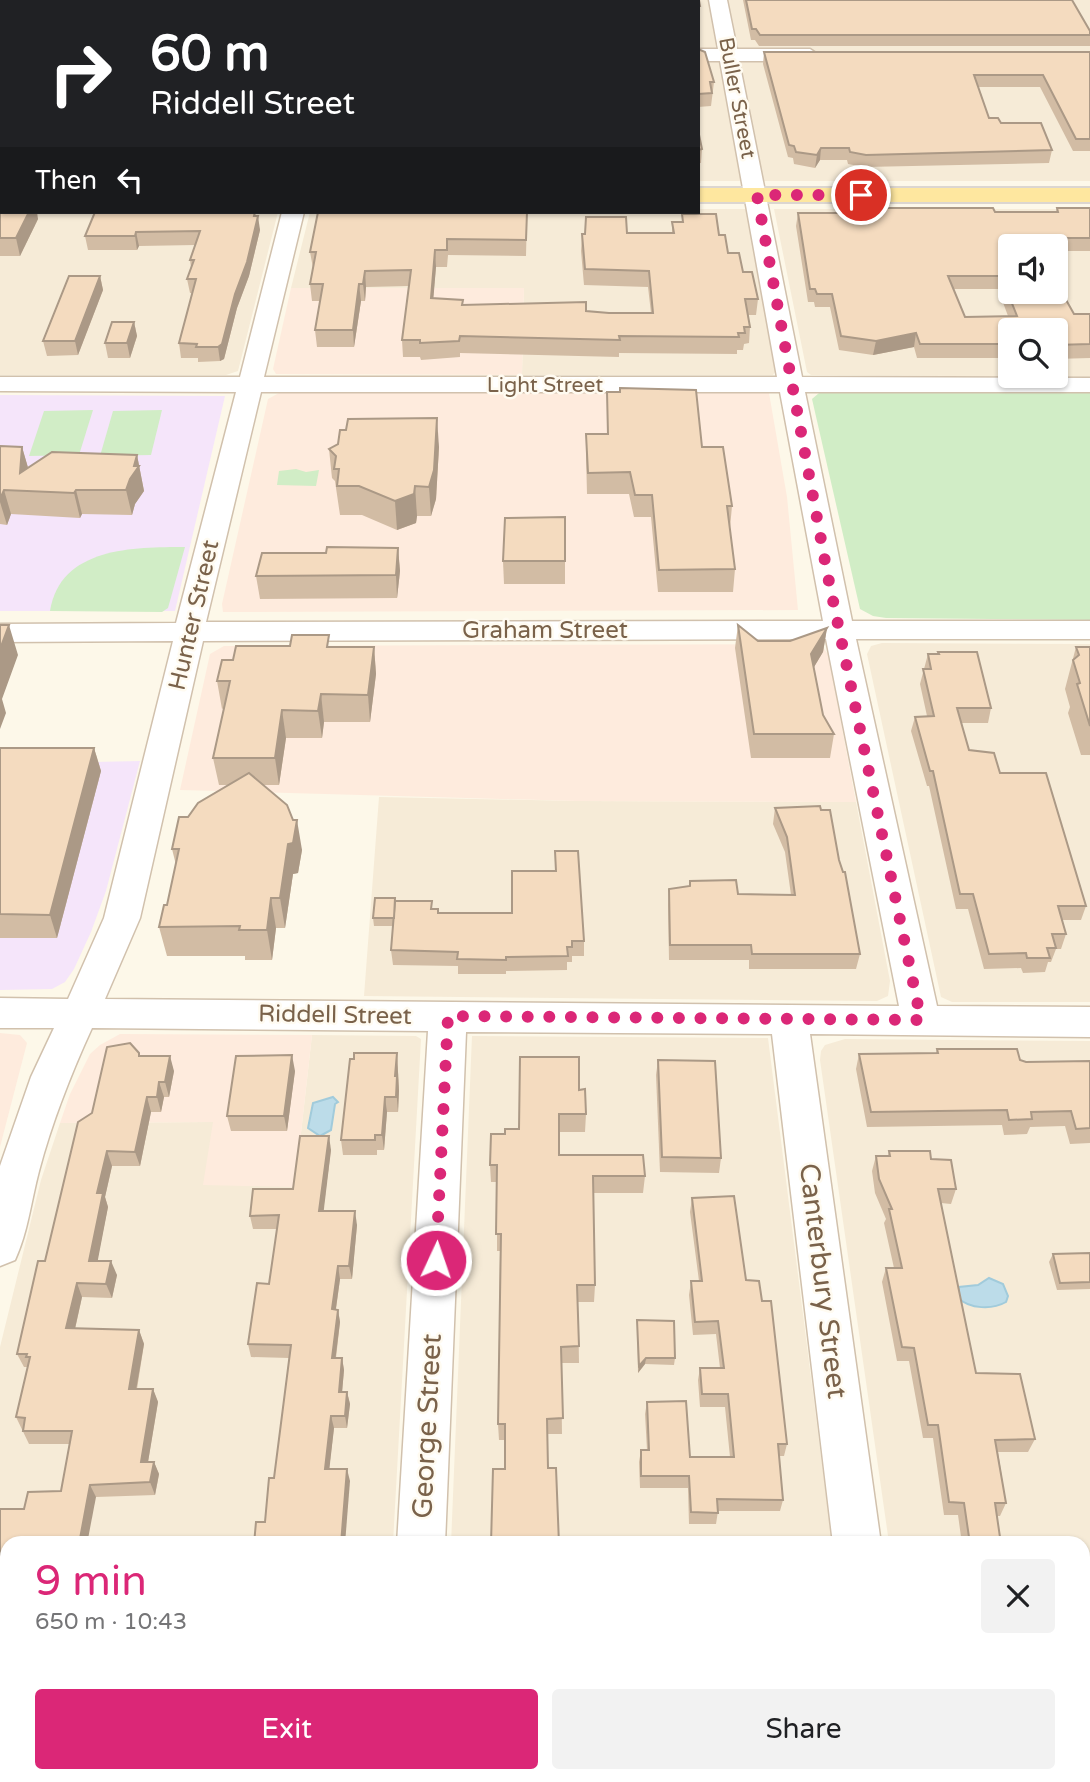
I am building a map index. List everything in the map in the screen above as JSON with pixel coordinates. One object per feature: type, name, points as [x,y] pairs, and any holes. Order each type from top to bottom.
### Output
[{"type":"main road","points":[[700,195],[1090,195]]},
{"type":"street","name":"Buller Street","points":[[718,0],[791,385],[921,1020]]},
{"type":"street","points":[[700,55],[828,55]]},
{"type":"street","name":"Hunter Street","points":[[0,1247],[32,1130],[50,1077],[122,918],[188,648],[189,631],[292,214]]},
{"type":"street","name":"Light Street","points":[[0,384],[1090,385]]},
{"type":"street","name":"Graham Street","points":[[0,634],[189,631],[1090,630]]},
{"type":"street","name":"Riddell Street","points":[[0,1013],[1090,1022]]},
{"type":"street","name":"George Street","points":[[421,1536],[448,1016]]},
{"type":"street","name":"Canterbury Street","points":[[789,1019],[856,1536]]},
{"type":"shaded area","points":[[700,0],[1090,0],[1090,181],[700,181]]},
{"type":"shaded area","points":[[700,209],[746,209],[776,371],[773,375],[522,375],[524,288],[291,288],[310,214],[700,214]]},
{"type":"shaded area","points":[[774,209],[1090,209],[1090,377],[1068,377],[1068,318],[998,318],[998,376],[811,375],[807,372]]},
{"type":"shaded area","points":[[0,214],[277,214],[238,371],[226,375],[0,375]]},
{"type":"shaded area","points":[[291,288],[524,288],[522,375],[276,374],[273,369]]},
{"type":"shaded area","points":[[279,393],[769,393],[787,497],[798,610],[223,612],[222,604],[268,399]]},
{"type":"shaded area","points":[[0,395],[225,396],[175,611],[0,611]]},
{"type":"shaded area","points":[[882,643],[1090,644],[1090,1002],[952,1002],[941,997],[867,654],[871,646]]},
{"type":"shaded area","points":[[224,646],[822,646],[828,654],[856,802],[576,801],[180,790],[210,654]]},
{"type":"shaded area","points":[[140,761],[106,891],[74,969],[65,982],[52,989],[0,990],[0,764]]},
{"type":"shaded area","points":[[379,797],[856,802],[890,981],[888,996],[877,1001],[364,996]]},
{"type":"shaded area","points":[[0,1033],[20,1035],[27,1043],[0,1147]]},
{"type":"shaded area","points":[[120,1034],[312,1035],[295,1187],[203,1185],[213,1122],[60,1123],[70,1094],[90,1054]]},
{"type":"shaded area","points":[[312,1035],[416,1036],[421,1039],[393,1536],[0,1536],[0,1347],[41,1180],[60,1123],[213,1122],[295,1186]]},
{"type":"shaded area","points":[[472,1036],[768,1038],[831,1536],[451,1536]]},
{"type":"shaded area","points":[[845,1039],[1090,1041],[1090,1536],[888,1536],[820,1060],[825,1045]]},
{"type":"green space","points":[[819,393],[1090,393],[1090,620],[886,618],[873,616],[860,609],[812,399]]},
{"type":"green space","points":[[93,410],[79,455],[29,456],[44,411]]},
{"type":"green space","points":[[162,410],[151,455],[100,456],[113,411]]},
{"type":"green space","points":[[296,469],[306,472],[319,470],[316,486],[277,485],[279,471]]},
{"type":"green space","points":[[185,547],[168,608],[162,612],[50,611],[57,590],[68,574],[84,563],[123,550]]},
{"type":"water","points":[[333,1097],[338,1102],[335,1104],[331,1130],[320,1136],[308,1128],[313,1103]]},
{"type":"water","points":[[989,1278],[1003,1284],[1008,1296],[1006,1302],[981,1307],[958,1298],[959,1287],[978,1285]]},
{"type":"building","points":[[746,0],[1072,0],[1090,35],[760,35],[756,29],[752,29]]},
{"type":"building","points":[[700,50],[705,52],[714,82],[710,82],[712,93],[700,94]]},
{"type":"building","points":[[764,52],[1090,52],[1090,139],[1076,139],[1043,75],[974,75],[989,118],[998,118],[1001,123],[1041,123],[1052,150],[866,155],[850,152],[849,148],[821,148],[817,155],[796,152],[794,146],[789,145]]},
{"type":"building","points":[[887,208],[993,208],[995,212],[1058,212],[1057,208],[1090,208],[1090,238],[1068,238],[1068,234],[998,234],[998,276],[948,276],[965,317],[1017,316],[1012,304],[1068,303],[1074,314],[1090,314],[1090,344],[1068,345],[1068,318],[998,318],[998,344],[920,344],[916,333],[876,341],[841,336],[832,294],[817,294],[815,289],[810,289],[798,213],[849,213],[848,210]]},
{"type":"building","points":[[0,214],[28,214],[16,238],[0,238]]},
{"type":"building","points":[[94,214],[258,216],[222,344],[218,347],[196,347],[197,344],[179,343],[196,279],[187,279],[200,231],[136,232],[135,236],[85,236]]},
{"type":"building","points":[[318,214],[527,214],[526,240],[447,239],[447,250],[435,250],[431,298],[463,300],[462,305],[586,302],[586,311],[653,313],[649,271],[585,269],[582,234],[585,234],[586,217],[626,217],[627,233],[674,233],[672,222],[683,222],[682,214],[716,214],[719,235],[725,235],[728,253],[739,253],[743,272],[752,272],[758,299],[745,299],[750,327],[744,327],[745,333],[738,333],[739,337],[619,336],[620,340],[460,336],[459,341],[420,343],[420,340],[402,340],[411,270],[365,271],[363,284],[359,284],[353,330],[315,330],[323,284],[310,284],[316,252],[310,252]]},
{"type":"building","points":[[69,276],[100,276],[75,341],[43,341]]},
{"type":"building","points":[[112,322],[134,322],[127,343],[105,343]]},
{"type":"building","points":[[620,388],[696,390],[702,447],[723,447],[732,506],[727,506],[735,569],[659,570],[652,495],[635,495],[630,472],[588,473],[586,434],[608,434],[607,392],[620,392]]},
{"type":"building","points":[[437,418],[434,470],[429,487],[415,486],[414,494],[395,501],[359,486],[337,486],[339,469],[334,469],[336,456],[329,449],[338,444],[340,430],[346,430],[348,419]]},
{"type":"building","points":[[0,446],[22,447],[20,473],[52,452],[137,455],[134,466],[139,466],[126,490],[76,490],[74,493],[4,490],[0,499]]},
{"type":"building","points":[[565,517],[565,561],[503,561],[505,518]]},
{"type":"building","points":[[327,547],[398,548],[396,575],[256,576],[262,553],[326,553]]},
{"type":"building","points":[[0,625],[9,625],[0,649]]},
{"type":"building","points":[[738,625],[758,641],[790,641],[827,628],[811,654],[823,715],[834,734],[754,734]]},
{"type":"building","points":[[292,635],[329,635],[327,647],[374,647],[368,695],[321,694],[318,711],[282,710],[275,758],[213,758],[230,681],[217,681],[222,660],[233,660],[236,646],[290,646]]},
{"type":"building","points":[[1076,647],[1090,647],[1090,726],[1077,684],[1080,683],[1073,660],[1079,655]]},
{"type":"building","points":[[938,652],[977,652],[991,708],[957,708],[969,750],[994,753],[1000,773],[1046,773],[1086,906],[1058,906],[1066,934],[1052,934],[1056,948],[1047,948],[1050,958],[1027,958],[1026,953],[989,954],[973,894],[960,894],[933,771],[930,771],[915,717],[934,716],[923,669],[931,669],[928,654],[939,654]]},
{"type":"building","points":[[0,748],[94,748],[50,915],[0,914]]},
{"type":"building","points":[[249,773],[287,805],[293,820],[297,820],[293,843],[288,844],[280,898],[271,898],[267,930],[239,930],[240,926],[159,927],[164,905],[167,905],[179,849],[172,849],[179,817],[188,817],[198,803]]},
{"type":"building","points":[[820,806],[821,810],[830,810],[860,954],[752,954],[751,945],[670,945],[669,889],[690,886],[690,881],[736,880],[738,894],[795,895],[787,837],[775,808]]},
{"type":"building","points":[[555,851],[578,851],[584,941],[572,941],[572,947],[567,947],[568,956],[506,957],[506,960],[457,959],[458,952],[391,950],[395,901],[432,901],[431,909],[438,909],[438,913],[512,913],[512,871],[556,871]]},
{"type":"building","points":[[375,898],[395,898],[394,918],[373,918]]},
{"type":"building","points":[[130,1043],[139,1056],[170,1056],[165,1082],[159,1082],[157,1097],[147,1097],[135,1152],[107,1151],[97,1193],[103,1193],[89,1261],[111,1261],[106,1284],[77,1283],[66,1328],[139,1330],[129,1389],[153,1389],[141,1462],[154,1462],[150,1482],[90,1485],[80,1536],[0,1536],[0,1509],[24,1509],[28,1492],[61,1491],[72,1431],[23,1431],[25,1418],[16,1417],[30,1357],[26,1357],[27,1354],[17,1354],[38,1261],[45,1261],[78,1122],[92,1113],[107,1047]]},
{"type":"building","points":[[937,1049],[1017,1049],[1020,1060],[1026,1062],[1090,1061],[1090,1128],[1076,1129],[1071,1111],[1031,1112],[1032,1119],[1009,1120],[1007,1110],[871,1112],[859,1054],[938,1053]]},
{"type":"building","points":[[354,1053],[397,1053],[396,1097],[385,1097],[382,1135],[375,1135],[375,1140],[341,1140],[350,1059],[354,1059]]},
{"type":"building","points":[[292,1055],[284,1116],[227,1116],[236,1056]]},
{"type":"building","points":[[520,1057],[579,1057],[579,1090],[585,1089],[586,1114],[559,1114],[559,1155],[643,1155],[645,1176],[593,1176],[595,1285],[577,1285],[579,1346],[561,1347],[563,1418],[547,1419],[548,1468],[556,1468],[559,1536],[491,1536],[493,1469],[505,1469],[505,1424],[498,1424],[501,1234],[496,1234],[497,1165],[490,1165],[491,1134],[505,1134],[505,1129],[519,1129]]},
{"type":"building","points":[[658,1060],[715,1061],[721,1158],[662,1157]]},
{"type":"building","points":[[300,1136],[329,1136],[319,1211],[355,1211],[349,1266],[338,1266],[332,1309],[338,1310],[332,1358],[342,1358],[339,1392],[347,1392],[345,1416],[331,1416],[325,1469],[347,1469],[342,1536],[255,1536],[256,1522],[265,1522],[269,1478],[274,1478],[291,1345],[248,1344],[257,1283],[269,1284],[279,1215],[250,1216],[253,1189],[293,1189]]},
{"type":"building","points":[[889,1151],[930,1151],[931,1159],[951,1160],[956,1189],[938,1189],[976,1373],[1020,1374],[1035,1439],[995,1440],[1006,1503],[995,1503],[1000,1536],[969,1536],[964,1503],[949,1502],[938,1425],[928,1425],[914,1348],[902,1347],[886,1268],[902,1268],[889,1209],[892,1209],[879,1179],[876,1156],[890,1156]]},
{"type":"building","points":[[734,1196],[746,1280],[759,1281],[762,1301],[771,1301],[787,1444],[778,1444],[783,1500],[717,1499],[718,1513],[691,1512],[689,1476],[641,1476],[641,1450],[649,1450],[647,1402],[686,1401],[690,1457],[734,1457],[728,1394],[702,1394],[700,1368],[724,1368],[718,1321],[695,1322],[691,1281],[702,1281],[692,1198]]},
{"type":"building","points":[[1090,1253],[1090,1282],[1060,1283],[1053,1254]]},
{"type":"building","points":[[637,1320],[674,1321],[675,1358],[646,1358],[639,1366]]},
{"type":"route","points":[[436,1260],[448,1016],[921,1020],[827,572],[757,195],[861,195]]}]
